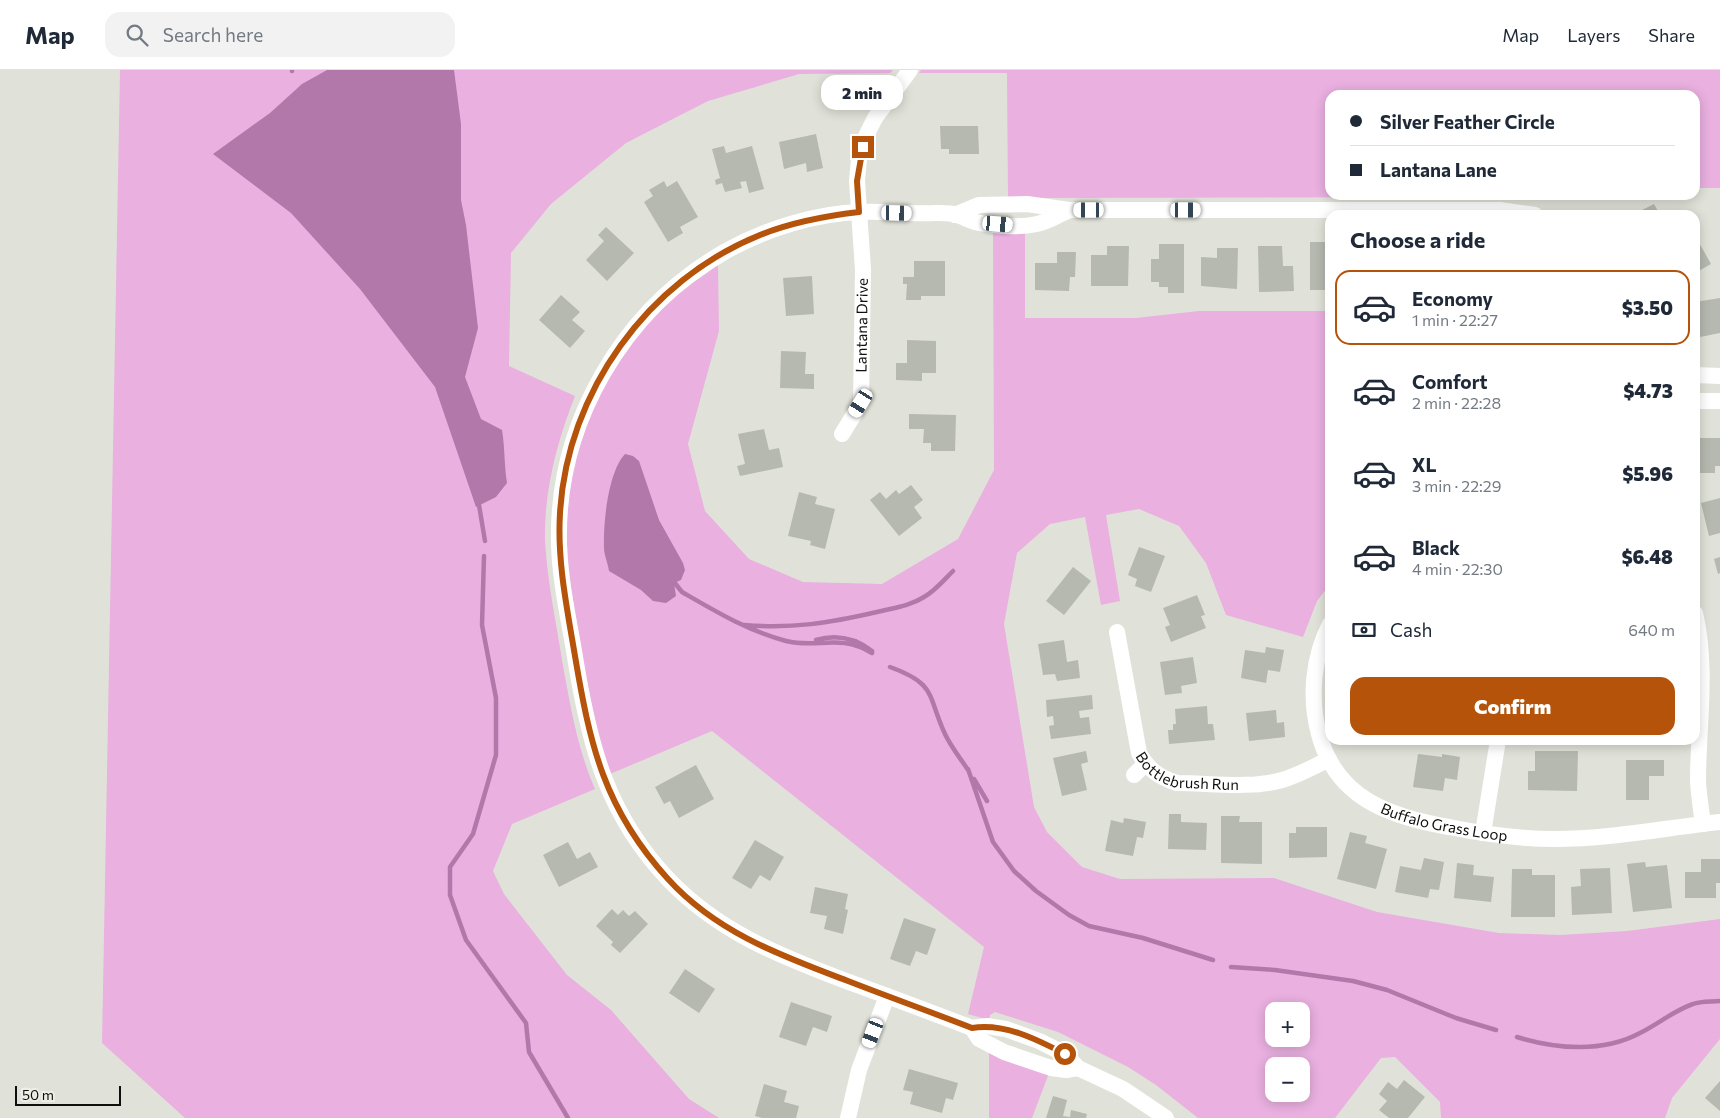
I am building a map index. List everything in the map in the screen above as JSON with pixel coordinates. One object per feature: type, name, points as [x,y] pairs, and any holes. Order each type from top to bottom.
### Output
[{"type":"street","name":"Lantana Drive","points":[[842,434],[861,403],[863,270],[857,181],[859,159],[866,136],[875,118],[910,70]]},
{"type":"street","points":[[1166,1118],[1123,1089],[1078,1068],[1065,1054],[1040,1041],[1006,1029],[987,1026],[972,1028],[775,954],[749,942],[720,924],[693,903],[669,880],[643,850],[622,816],[604,781],[593,749],[585,716],[567,609],[559,544],[564,476],[577,429],[598,381],[616,352],[636,325],[677,285],[728,250],[791,224],[824,216],[859,212],[955,214],[977,223],[1012,226],[1038,224],[1069,210],[1500,210]]},
{"type":"street","points":[[1700,375],[1720,376]]},
{"type":"street","points":[[1700,401],[1720,401]]},
{"type":"street","name":"Bottlebrush Run","points":[[1117,632],[1140,770],[1176,783],[1258,783],[1281,780],[1304,772],[1329,759]]},
{"type":"street","name":"Buffalo Grass Loop","points":[[1325,637],[1321,647],[1313,700],[1320,740],[1340,776],[1355,792],[1390,814],[1409,820],[1483,834],[1515,837],[1574,838],[1720,822]]},
{"type":"street","points":[[1700,641],[1703,686],[1700,745]]},
{"type":"street","points":[[1483,834],[1497,745]]},
{"type":"street","points":[[1700,745],[1698,784],[1703,824]]},
{"type":"street","points":[[848,1118],[859,1070],[887,996]]},
{"type":"shaded area","points":[[120,70],[893,70],[890,73],[799,74],[708,101],[626,143],[551,204],[511,253],[509,366],[575,396],[557,449],[549,485],[545,540],[552,600],[571,709],[583,758],[595,789],[512,824],[493,871],[504,894],[567,975],[611,1010],[689,1099],[719,1118],[185,1118],[102,1043]]},
{"type":"shaded area","points":[[327,70],[454,70],[461,124],[461,200],[466,225],[478,328],[465,377],[481,419],[502,430],[507,483],[496,497],[476,507],[435,387],[360,289],[291,213],[213,154],[270,113],[302,84]]},
{"type":"shaded area","points":[[921,70],[1720,70],[1720,188],[1700,188],[1700,90],[1325,90],[1325,197],[1008,198],[1007,73],[919,73]]},
{"type":"shaded area","points":[[993,230],[1025,230],[1025,318],[1136,318],[1199,311],[1325,311],[1325,591],[1317,601],[1303,637],[1226,615],[1206,563],[1179,526],[1139,509],[1106,515],[1120,601],[1101,605],[1085,517],[1050,524],[1017,553],[1004,624],[1034,807],[1047,832],[1082,867],[1120,879],[1274,878],[1377,912],[1499,933],[1560,935],[1627,931],[1720,919],[1720,1039],[1672,1098],[1665,1118],[1441,1118],[1440,1102],[1395,1057],[1381,1058],[1335,1118],[1198,1118],[1156,1085],[1128,1067],[1058,1032],[995,1012],[990,1015],[989,1020],[968,1014],[984,947],[712,731],[610,774],[592,706],[570,578],[567,510],[572,477],[580,444],[592,413],[606,383],[624,354],[644,328],[667,304],[718,265],[719,331],[688,444],[705,511],[749,559],[803,582],[882,584],[958,539],[994,470]]},
{"type":"shaded area","points":[[625,454],[633,456],[639,461],[659,520],[685,570],[681,580],[674,583],[676,596],[666,603],[653,601],[641,590],[609,571],[604,548],[604,526],[614,473]]},
{"type":"shaded area","points":[[989,1049],[1049,1073],[1032,1118],[989,1118]]},
{"type":"building","points":[[940,126],[978,126],[979,154],[949,154],[949,149],[941,149]]},
{"type":"building","points":[[816,134],[823,168],[807,172],[806,163],[784,169],[779,142]]},
{"type":"building","points":[[724,146],[726,153],[752,146],[764,189],[749,193],[746,181],[740,182],[742,188],[725,192],[722,183],[716,185],[715,180],[720,178],[712,149]]},
{"type":"building","points":[[664,181],[667,187],[677,181],[698,217],[680,227],[683,233],[668,242],[644,202],[653,196],[649,190]]},
{"type":"building","points":[[1654,204],[1657,210],[1642,210]]},
{"type":"building","points":[[606,227],[634,253],[607,281],[586,260],[604,241],[598,235]]},
{"type":"building","points":[[1310,242],[1325,242],[1325,290],[1310,290]]},
{"type":"building","points":[[1159,244],[1184,244],[1184,293],[1168,293],[1168,287],[1159,287],[1159,282],[1151,282],[1151,259],[1159,259]]},
{"type":"building","points":[[1700,244],[1711,264],[1700,270]]},
{"type":"building","points":[[1107,246],[1129,246],[1128,286],[1091,286],[1091,255],[1107,255]]},
{"type":"building","points":[[1258,246],[1282,246],[1283,266],[1293,266],[1294,291],[1259,292]]},
{"type":"building","points":[[1217,248],[1238,248],[1237,289],[1201,286],[1201,257],[1217,258]]},
{"type":"building","points":[[1057,252],[1076,252],[1075,277],[1070,277],[1069,291],[1035,290],[1035,263],[1057,263]]},
{"type":"building","points":[[914,261],[945,261],[945,296],[921,296],[921,300],[906,300],[907,284],[903,284],[903,277],[914,277]]},
{"type":"building","points":[[812,276],[814,314],[786,316],[783,278]]},
{"type":"building","points":[[561,295],[580,312],[572,320],[585,331],[570,348],[539,320]]},
{"type":"building","points":[[1720,298],[1720,333],[1700,337],[1700,301]]},
{"type":"building","points":[[907,340],[936,341],[936,373],[922,373],[922,381],[896,380],[896,363],[907,363]]},
{"type":"building","points":[[781,351],[806,352],[805,374],[814,374],[814,389],[780,388]]},
{"type":"building","points":[[909,414],[956,415],[955,451],[931,451],[931,443],[923,443],[924,429],[909,429]]},
{"type":"building","points":[[764,429],[769,450],[779,448],[783,467],[740,476],[737,466],[745,464],[738,434]]},
{"type":"building","points":[[1700,438],[1720,438],[1720,466],[1715,466],[1715,473],[1700,473]]},
{"type":"building","points":[[911,485],[923,500],[914,507],[922,518],[899,536],[870,500],[880,492],[886,499],[896,490],[899,494]]},
{"type":"building","points":[[799,492],[817,497],[815,504],[835,509],[825,549],[810,545],[811,541],[788,536]]},
{"type":"building","points":[[1720,498],[1720,533],[1709,536],[1701,503]]},
{"type":"building","points":[[1139,547],[1165,556],[1151,592],[1135,586],[1137,579],[1128,575]]},
{"type":"building","points":[[1720,557],[1720,573],[1718,574],[1714,559]]},
{"type":"building","points":[[1073,567],[1091,581],[1064,615],[1046,601]]},
{"type":"building","points":[[1197,595],[1205,615],[1201,616],[1206,628],[1171,642],[1165,627],[1170,625],[1163,608]]},
{"type":"building","points":[[1064,640],[1067,662],[1078,660],[1080,678],[1057,681],[1055,674],[1043,675],[1038,644]]},
{"type":"building","points":[[1266,647],[1284,650],[1280,672],[1268,670],[1266,683],[1241,678],[1245,650],[1265,653]]},
{"type":"building","points":[[1193,657],[1197,683],[1181,686],[1182,693],[1165,695],[1160,662]]},
{"type":"building","points":[[1092,695],[1093,709],[1079,711],[1080,718],[1089,717],[1091,734],[1051,739],[1049,726],[1054,725],[1053,716],[1047,717],[1046,700]]},
{"type":"building","points":[[1207,706],[1208,724],[1213,724],[1215,740],[1169,744],[1168,730],[1173,730],[1173,724],[1176,724],[1175,709]]},
{"type":"building","points":[[1276,710],[1277,723],[1284,722],[1285,737],[1249,741],[1246,713]]},
{"type":"building","points":[[1086,751],[1088,762],[1081,764],[1087,790],[1062,796],[1053,758]]},
{"type":"building","points":[[1535,751],[1578,751],[1577,791],[1528,790],[1528,771],[1535,771]]},
{"type":"building","points":[[1418,754],[1442,757],[1442,754],[1460,757],[1457,780],[1445,778],[1443,791],[1413,787]]},
{"type":"building","points":[[1626,760],[1664,760],[1664,776],[1649,776],[1649,800],[1626,800]]},
{"type":"building","points":[[696,765],[714,799],[679,818],[670,801],[664,804],[655,787]]},
{"type":"building","points":[[1169,814],[1181,814],[1181,822],[1207,823],[1206,850],[1168,849]]},
{"type":"building","points":[[1221,816],[1240,816],[1239,822],[1262,822],[1262,864],[1221,863]]},
{"type":"building","points":[[1124,818],[1146,822],[1143,838],[1137,837],[1133,856],[1105,851],[1111,820],[1123,823]]},
{"type":"building","points":[[1296,827],[1327,827],[1327,857],[1289,858],[1289,833],[1296,833]]},
{"type":"building","points":[[1350,832],[1367,836],[1365,843],[1387,849],[1376,889],[1337,879]]},
{"type":"building","points":[[755,840],[784,857],[770,881],[760,875],[751,889],[732,878]]},
{"type":"building","points":[[568,842],[577,859],[590,852],[598,867],[559,887],[543,855]]},
{"type":"building","points":[[1424,858],[1444,862],[1439,890],[1430,889],[1428,898],[1395,892],[1400,866],[1421,870]]},
{"type":"building","points":[[1701,859],[1720,859],[1720,883],[1716,883],[1716,898],[1685,898],[1685,872],[1701,872]]},
{"type":"building","points":[[1645,862],[1646,867],[1667,865],[1672,908],[1633,912],[1627,864]]},
{"type":"building","points":[[1457,863],[1474,865],[1473,875],[1494,877],[1491,902],[1454,898]]},
{"type":"building","points":[[1610,868],[1612,913],[1572,915],[1571,887],[1581,886],[1580,869]]},
{"type":"building","points":[[1512,869],[1532,869],[1532,875],[1555,875],[1555,917],[1511,917]]},
{"type":"building","points":[[815,887],[848,894],[845,909],[848,910],[843,934],[824,929],[827,916],[810,913]]},
{"type":"building","points":[[612,909],[618,915],[623,910],[629,916],[635,911],[648,924],[620,953],[611,945],[613,942],[596,926]]},
{"type":"building","points":[[904,918],[936,929],[927,955],[916,951],[910,966],[890,959]]},
{"type":"building","points":[[685,969],[715,989],[699,1013],[669,993]]},
{"type":"building","points":[[791,1002],[832,1016],[827,1032],[813,1027],[806,1046],[779,1037]]},
{"type":"building","points":[[909,1069],[958,1083],[953,1100],[946,1098],[942,1113],[910,1104],[913,1092],[903,1090]]},
{"type":"building","points":[[1404,1080],[1425,1097],[1408,1118],[1389,1118],[1379,1110],[1387,1101],[1379,1094],[1388,1082],[1397,1089]]},
{"type":"building","points":[[1720,1081],[1720,1111],[1705,1098]]},
{"type":"building","points":[[764,1084],[787,1091],[784,1102],[799,1106],[796,1118],[762,1118],[755,1116]]},
{"type":"building","points":[[1053,1096],[1067,1100],[1063,1116],[1070,1117],[1071,1110],[1087,1114],[1086,1118],[1046,1118]]},
{"type":"waterway","points":[[479,505],[485,541]]},
{"type":"waterway","points":[[484,556],[482,625],[496,698],[496,755],[473,834],[450,867],[450,895],[466,940],[526,1023],[529,1052],[568,1118]]},
{"type":"waterway","points":[[744,625],[795,626],[811,624],[843,619],[913,603],[928,595],[953,571]]},
{"type":"waterway","points":[[674,582],[682,592],[758,632],[798,643],[849,644],[872,653]]},
{"type":"waterway","points":[[816,640],[831,637],[846,638],[872,651]]},
{"type":"waterway","points":[[890,667],[905,673],[923,685],[932,700],[947,739],[968,770]]},
{"type":"waterway","points":[[968,769],[993,842],[1014,871],[1036,891],[1069,915],[1089,926],[1143,938],[1213,960]]},
{"type":"waterway","points":[[974,779],[987,801]]},
{"type":"waterway","points":[[1231,967],[1275,970],[1353,981],[1387,990],[1456,1018],[1496,1030]]},
{"type":"waterway","points":[[1517,1037],[1563,1046],[1579,1047],[1611,1044],[1640,1033],[1673,1013],[1693,1004],[1720,1001]]},
{"type":"route","points":[[863,147],[859,159],[857,181],[859,212],[824,216],[791,224],[728,250],[699,268],[656,304],[636,325],[598,381],[583,412],[574,438],[564,476],[560,510],[559,544],[561,572],[585,716],[593,749],[604,781],[622,816],[643,850],[669,880],[693,903],[720,924],[749,942],[812,968],[972,1028],[987,1026],[1006,1029],[1040,1041],[1065,1054]]}]
